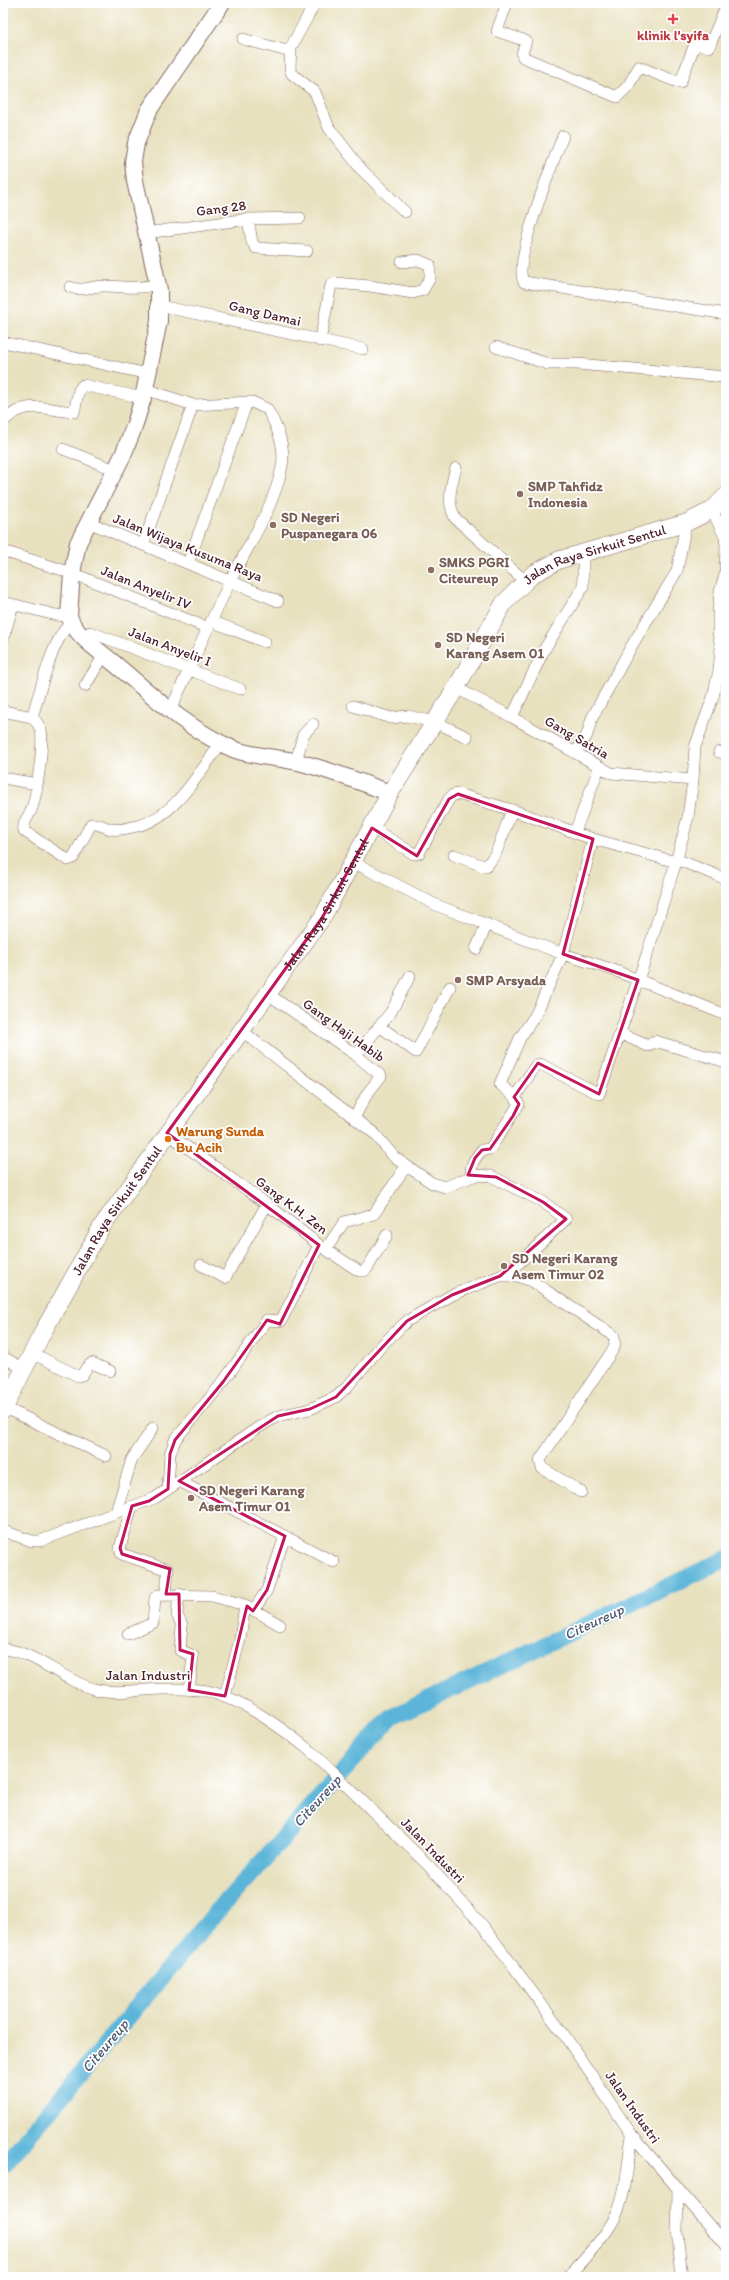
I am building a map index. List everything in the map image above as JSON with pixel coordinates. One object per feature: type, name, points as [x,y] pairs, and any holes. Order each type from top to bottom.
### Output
[{"type":"main road","name":"Jalan Raya Sirkuit Sentul","points":[[3,1408],[102,1226],[322,918],[390,794],[456,688],[504,603],[525,581],[553,563],[686,523],[712,510],[726,496]]},
{"type":"street","points":[[32,717],[55,646],[61,633],[70,620],[68,607],[72,572],[78,543],[132,433],[157,337],[160,306],[134,169],[136,143],[141,129],[168,81],[222,3]]},
{"type":"street","points":[[315,3],[291,48],[290,69],[292,74],[315,92],[324,118],[336,138],[361,169],[405,212]]},
{"type":"street","points":[[507,3],[497,31],[526,41],[523,57],[617,97],[628,86],[639,67],[680,83],[696,44],[708,47],[726,6]]},
{"type":"street","points":[[243,39],[291,52]]},
{"type":"street","points":[[563,136],[542,190],[529,233],[521,274],[524,282],[726,314]]},
{"type":"street","name":"Gang 28","points":[[146,233],[248,220],[300,218]]},
{"type":"street","points":[[248,220],[252,242],[256,248],[308,251]]},
{"type":"street","points":[[320,341],[331,285],[370,286],[413,293],[423,290],[430,278],[430,265],[418,260],[402,262]]},
{"type":"street","points":[[70,287],[78,290],[102,286],[134,289],[157,284]]},
{"type":"street","name":"Gang Damai","points":[[160,306],[363,349]]},
{"type":"street","points":[[3,342],[145,387],[192,405],[215,405],[247,402],[261,404],[271,415],[283,448],[282,466],[274,490],[251,542],[230,580],[170,711]]},
{"type":"street","points":[[496,347],[548,364],[577,364],[726,377]]},
{"type":"street","points":[[3,422],[11,415],[26,407],[74,412],[79,390],[83,386],[145,387]]},
{"type":"street","points":[[188,563],[247,402]]},
{"type":"street","points":[[143,545],[192,405]]},
{"type":"street","points":[[63,449],[115,470]]},
{"type":"street","points":[[456,468],[449,494],[451,508],[455,518],[525,581]]},
{"type":"street","points":[[515,1097],[536,1065],[540,1064],[578,1082],[598,1094],[621,1034],[676,861],[688,817],[693,780],[695,747],[713,697],[724,648],[718,632],[718,613],[720,592],[725,574],[726,546],[725,537],[712,510]]},
{"type":"street","name":"Jalan Wijaya Kusuma Raya","points":[[88,522],[278,601]]},
{"type":"street","points":[[575,752],[587,735],[592,718],[631,647],[677,571],[686,523]]},
{"type":"street","name":"Jalan Anyelir IV","points":[[3,551],[72,572],[210,625],[265,642]]},
{"type":"street","points":[[512,717],[544,650],[583,587],[583,553]]},
{"type":"street","points":[[3,639],[8,604],[70,620],[104,654],[170,711],[205,735],[247,753],[296,762],[390,794]]},
{"type":"street","name":"Jalan Anyelir I","points":[[90,632],[240,689]]},
{"type":"street","points":[[85,686],[104,654]]},
{"type":"street","name":"Gang Satria","points":[[456,688],[575,752],[599,768],[612,773],[693,780]]},
{"type":"street","points":[[353,706],[391,718],[407,716],[435,722],[467,737]]},
{"type":"street","points":[[3,711],[32,717],[38,724],[41,732],[37,784],[32,807],[24,824],[24,830],[66,859],[71,860],[91,824],[96,823],[114,829],[135,827],[146,824],[164,813],[185,791],[221,743]]},
{"type":"street","points":[[296,762],[303,735],[313,724]]},
{"type":"street","points":[[575,832],[599,768]]},
{"type":"street","points":[[3,778],[37,784]]},
{"type":"street","points":[[372,828],[414,854],[419,853],[452,795],[458,794],[512,810],[593,839],[676,861],[726,879]]},
{"type":"street","points":[[454,855],[486,868],[496,853],[512,810]]},
{"type":"street","points":[[472,1176],[471,1167],[475,1158],[482,1150],[490,1150],[513,1116],[519,1104],[515,1097],[500,1084],[520,1038],[536,1014],[563,954],[593,839]]},
{"type":"street","points":[[353,862],[436,905],[563,954],[580,958],[726,1015]]},
{"type":"street","points":[[476,949],[487,924]]},
{"type":"street","points":[[356,1055],[391,1012],[410,976]]},
{"type":"street","points":[[379,1026],[416,1052],[450,987]]},
{"type":"street","name":"Gang Haji Habib","points":[[268,994],[356,1055],[381,1076],[367,1094],[354,1118]]},
{"type":"street","points":[[3,1531],[32,1541],[40,1541],[149,1501],[259,1427],[278,1416],[310,1409],[336,1397],[347,1387],[383,1344],[407,1321],[452,1294],[500,1276],[519,1263],[566,1220],[543,1202],[496,1177],[484,1174],[472,1176],[449,1186],[439,1186],[391,1155],[375,1134],[242,1031]]},
{"type":"street","points":[[621,1034],[648,1046],[655,1041],[726,1062]]},
{"type":"street","name":"Gang K.H. Zen","points":[[167,1133],[267,1204],[323,1247],[363,1272],[373,1260],[387,1234]]},
{"type":"street","points":[[168,1489],[170,1454],[175,1440],[224,1382],[267,1320],[281,1321],[323,1247],[344,1222],[374,1214],[406,1166]]},
{"type":"street","points":[[201,1265],[225,1278],[267,1204]]},
{"type":"street","points":[[500,1276],[517,1276],[532,1281],[614,1336],[615,1345],[612,1351],[540,1460],[542,1468],[581,1492]]},
{"type":"street","points":[[32,1354],[78,1376],[82,1375],[87,1367],[92,1363],[110,1372]]},
{"type":"street","points":[[3,1357],[24,1370]]},
{"type":"street","points":[[3,1408],[106,1456]]},
{"type":"street","points":[[116,1512],[132,1459],[153,1428]]},
{"type":"street","points":[[179,1481],[334,1562]]},
{"type":"street","points":[[132,1506],[120,1548],[121,1552],[122,1554],[168,1570],[166,1594]]},
{"type":"street","points":[[225,1696],[249,1608],[267,1590],[285,1536]]},
{"type":"street","points":[[128,1634],[153,1623],[155,1598],[158,1595],[166,1594],[212,1596],[249,1608],[280,1625]]},
{"type":"street","points":[[178,1594],[178,1615],[182,1625],[180,1650],[192,1656],[189,1690]]},
{"type":"street","name":"Jalan Industri","points":[[3,1649],[25,1653],[61,1675],[95,1689],[109,1692],[189,1690],[208,1691],[225,1696],[295,1738],[315,1755],[429,1866],[484,1927],[565,2036],[632,2135],[726,2245]]},
{"type":"street","points":[[568,2277],[607,2230],[616,2214],[623,2192],[632,2135]]},
{"type":"street","points":[[678,2190],[677,2238],[682,2277]]},
{"type":"highlighted area","points":[[458,794],[593,839],[563,954],[638,980],[621,1034],[599,1094],[538,1063],[514,1097],[519,1104],[513,1116],[490,1149],[482,1150],[475,1158],[468,1175],[496,1177],[543,1202],[566,1219],[500,1276],[452,1295],[407,1321],[336,1397],[310,1409],[278,1416],[179,1481],[285,1536],[267,1590],[253,1611],[247,1606],[225,1696],[189,1690],[193,1654],[180,1650],[179,1594],[166,1594],[170,1569],[122,1554],[120,1548],[132,1506],[149,1501],[168,1489],[170,1454],[175,1440],[223,1382],[267,1320],[280,1324],[319,1245],[167,1133],[322,918],[372,828],[417,856],[449,799]]},
{"type":"waterway","name":"Citeureup","points":[[3,2166],[214,1915],[392,1717],[726,1559]]},
{"type":"place","name":"klinik l'syifa","points":[[673,19]]},
{"type":"place","name":"SMP Tahfidz Indonesia","points":[[520,494]]},
{"type":"place","name":"SD Negeri Puspanegara 06","points":[[273,525]]},
{"type":"place","name":"SMKS PGRI Citeureup","points":[[431,570]]},
{"type":"place","name":"SD Negeri Karang Asem 01","points":[[438,645]]},
{"type":"place","name":"SMP Arsyada","points":[[458,980]]},
{"type":"place","name":"Warung Sunda Bu Acih","points":[[168,1139]]},
{"type":"place","name":"SD Negeri Karang Asem Timur 02","points":[[504,1266]]},
{"type":"place","name":"SD Negeri Karang Asem Timur 01","points":[[191,1498]]}]
